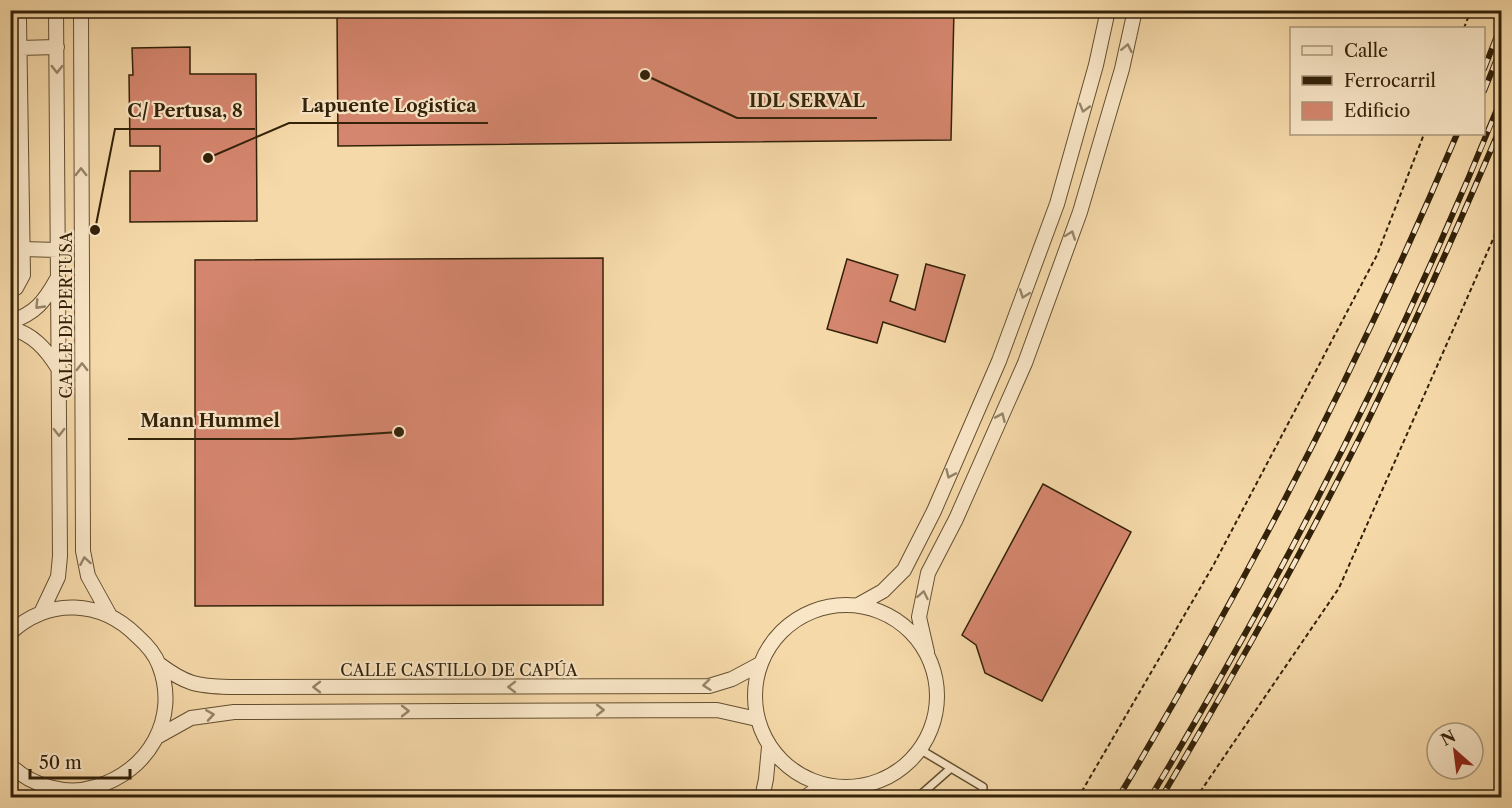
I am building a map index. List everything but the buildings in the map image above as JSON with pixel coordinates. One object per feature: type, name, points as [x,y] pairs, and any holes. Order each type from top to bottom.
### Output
[{"type":"street","name":"CALLE DE PERTUSA","points":[[81,10],[83,551],[90,582],[109,614]]},
{"type":"street","points":[[858,605],[883,591],[904,570],[934,511],[999,362],[1057,204],[1096,65],[1108,10]]},
{"type":"street","points":[[927,652],[910,630],[886,613],[858,605],[834,605],[810,612],[789,624],[772,642],[760,664],[754,696],[757,719],[769,747],[783,764],[802,777],[823,785],[845,788],[867,786],[887,778],[906,766],[921,750],[933,727],[938,702],[936,676],[927,652],[919,617],[928,573],[956,519],[1025,363],[1080,212],[1122,69],[1135,10]]},
{"type":"street","points":[[10,12],[14,12],[19,19],[23,276],[16,288],[10,290]]},
{"type":"street","name":"CALLE DE PERTUSA","points":[[42,613],[54,589],[59,566],[57,47],[54,13]]},
{"type":"street","points":[[19,48],[57,47]]},
{"type":"street","points":[[22,249],[58,250]]},
{"type":"street","points":[[10,322],[30,314],[39,307],[58,277]]},
{"type":"street","points":[[10,328],[27,334],[36,341],[58,369]]},
{"type":"street","points":[[10,633],[20,624],[42,613],[64,608],[87,608],[109,614],[130,628],[147,646],[159,664],[165,688],[164,713],[157,737],[145,756],[129,772],[110,783],[86,790],[61,790],[37,784],[10,765]]},
{"type":"street","name":"CALLE CASTILLO DE CAPÚA","points":[[159,664],[178,678],[199,686],[277,687],[709,686],[732,679],[760,664]]},
{"type":"street","points":[[157,737],[191,718],[234,712],[717,710],[757,719]]},
{"type":"street","points":[[762,798],[769,747]]},
{"type":"street","points":[[99,798],[110,783]]},
{"type":"street","points":[[37,784],[45,798]]},
{"type":"street","points":[[804,798],[823,785]]},
{"type":"lane","points":[[921,750],[983,787],[982,798]]},
{"type":"lane","points":[[918,798],[951,768]]},
{"type":"path","points":[[1464,27],[1471,10]]},
{"type":"path","points":[[1078,798],[1213,566],[1372,265],[1424,135]]},
{"type":"path","points":[[1196,798],[1339,588],[1502,219]]},
{"type":"railway","points":[[1485,66],[1502,23]]},
{"type":"railway","points":[[1485,88],[1496,61]]},
{"type":"railway","points":[[1150,798],[1248,628],[1340,455],[1425,278],[1502,97]]},
{"type":"railway","points":[[1161,798],[1264,618],[1361,435],[1433,281],[1502,124]]},
{"type":"railway","points":[[1118,798],[1211,636],[1299,472],[1381,304],[1457,135]]},
{"type":"place","name":"IDL SERVAL","points":[[645,75]]},
{"type":"place","name":"Lapuente Logistica","points":[[208,158]]},
{"type":"place","name":"C/ Pertusa, 8","points":[[95,230]]},
{"type":"place","name":"Mann Hummel","points":[[399,432]]}]
